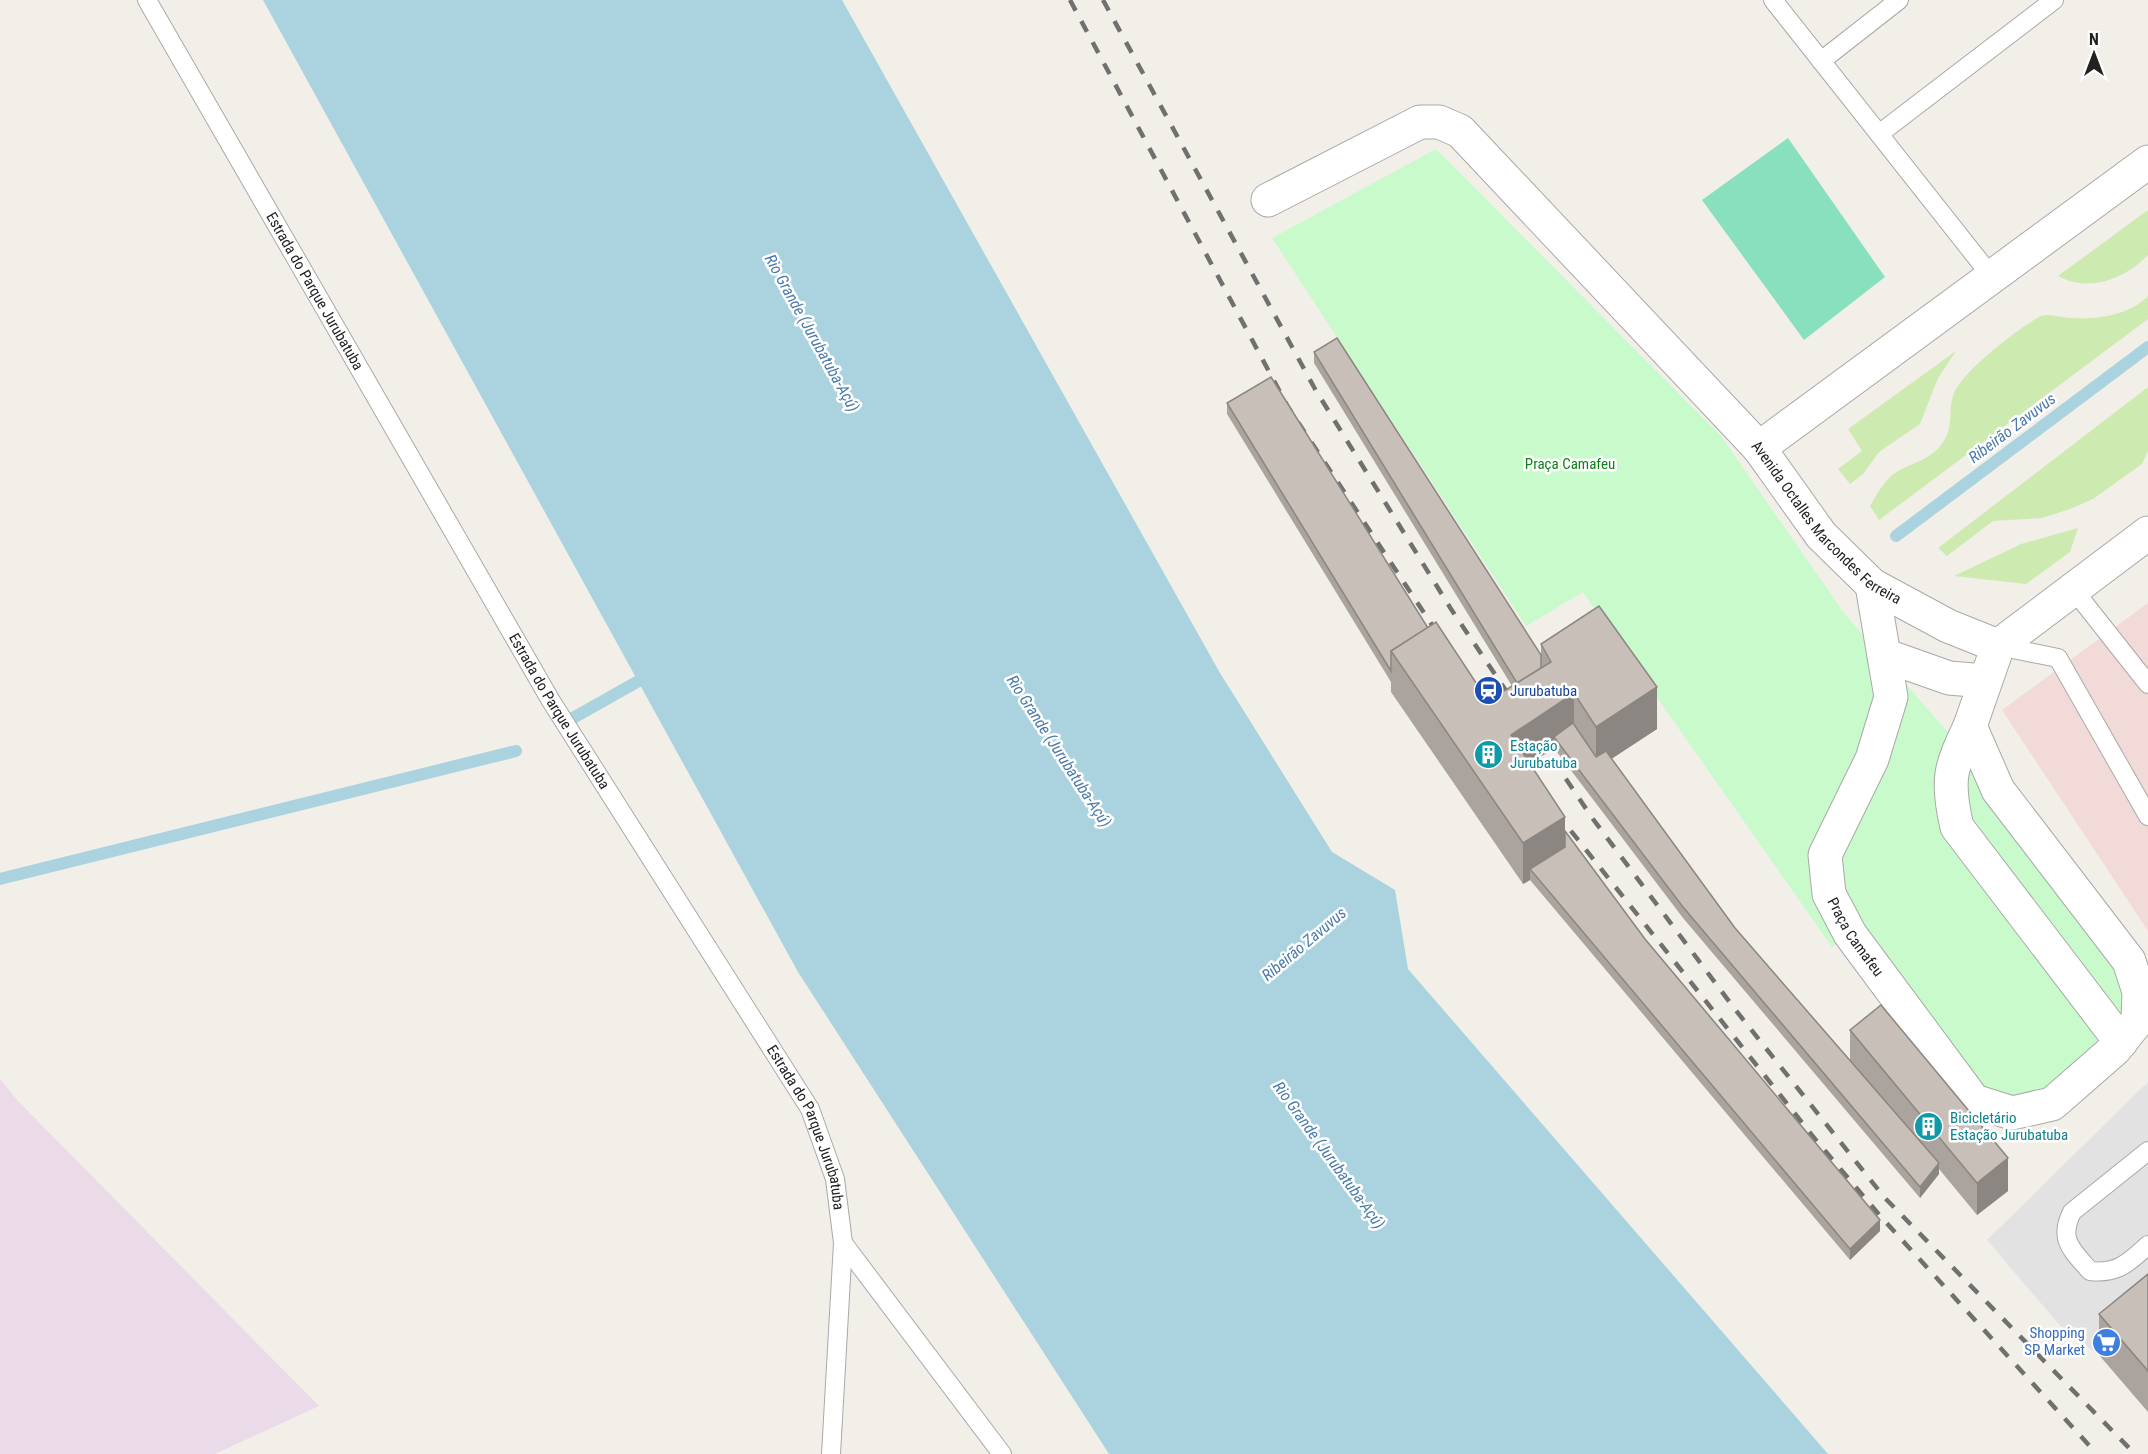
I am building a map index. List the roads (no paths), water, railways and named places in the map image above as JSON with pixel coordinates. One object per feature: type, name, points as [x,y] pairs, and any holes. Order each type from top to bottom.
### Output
[{"type":"street","points":[[1268,200],[1420,122],[1439,122],[1460,131],[1759,448]]},
{"type":"street","name":"Avenida Octalles Marcondes Ferreira","points":[[1998,646],[1948,626],[1872,585],[1821,535],[1759,448],[2148,162]]},
{"type":"street","points":[[2121,1042],[1957,827],[1949,793],[1952,763],[1970,726],[1998,646],[2148,533]]},
{"type":"street","name":"Praça Camafeu","points":[[1872,585],[1892,697],[1872,759],[1825,855],[1829,894],[1850,934],[1974,1101],[2012,1113],[2052,1104],[2121,1042],[2138,1020],[2139,992],[2130,961],[1998,790],[1970,726]]},
{"type":"street","points":[[1884,654],[1949,678],[1985,681]]},
{"type":"lane","name":"Estrada do Parque Jurubatuba","points":[[147,0],[551,701],[810,1109],[836,1179],[843,1243],[831,1454]]},
{"type":"lane","points":[[1773,0],[1992,277]]},
{"type":"lane","points":[[1821,61],[1899,0]]},
{"type":"lane","points":[[1879,134],[2054,0]]},
{"type":"lane","points":[[2073,589],[2148,684]]},
{"type":"lane","points":[[1998,646],[2058,658],[2148,816]]},
{"type":"lane","points":[[2148,1151],[2072,1212],[2065,1226],[2068,1245],[2090,1271],[2107,1273],[2123,1266],[2148,1245]]},
{"type":"lane","points":[[843,1243],[1002,1454]]},
{"type":"water","name":"Rio Grande (Jurubatuba-Açú)","points":[[263,0],[842,0],[1220,673],[1332,852],[1395,890],[1408,969],[1828,1454],[1109,1454],[798,972]]},
{"type":"waterway","name":"Ribeirão Zavuvus","points":[[1896,536],[2148,347]]},
{"type":"waterway","points":[[573,718],[651,674]]},
{"type":"waterway","points":[[0,879],[516,751]]},
{"type":"railway","points":[[1070,0],[1288,407],[1442,640]]},
{"type":"railway","points":[[1103,0],[1315,389],[1451,609],[1515,704]]},
{"type":"railway","points":[[1539,739],[1593,819],[1734,1008],[1884,1197],[2135,1454]]},
{"type":"railway","points":[[1556,812],[1815,1139],[1882,1218],[2097,1454]]},
{"type":"place","name":"Jurubatuba","points":[[1489,691]]},
{"type":"place","name":"Estação Jurubatuba","points":[[1489,755]]},
{"type":"place","name":"Bicicletário Estação Jurubatuba","points":[[1929,1127]]},
{"type":"place","name":"Shopping SP Market","points":[[2106,1342]]}]
